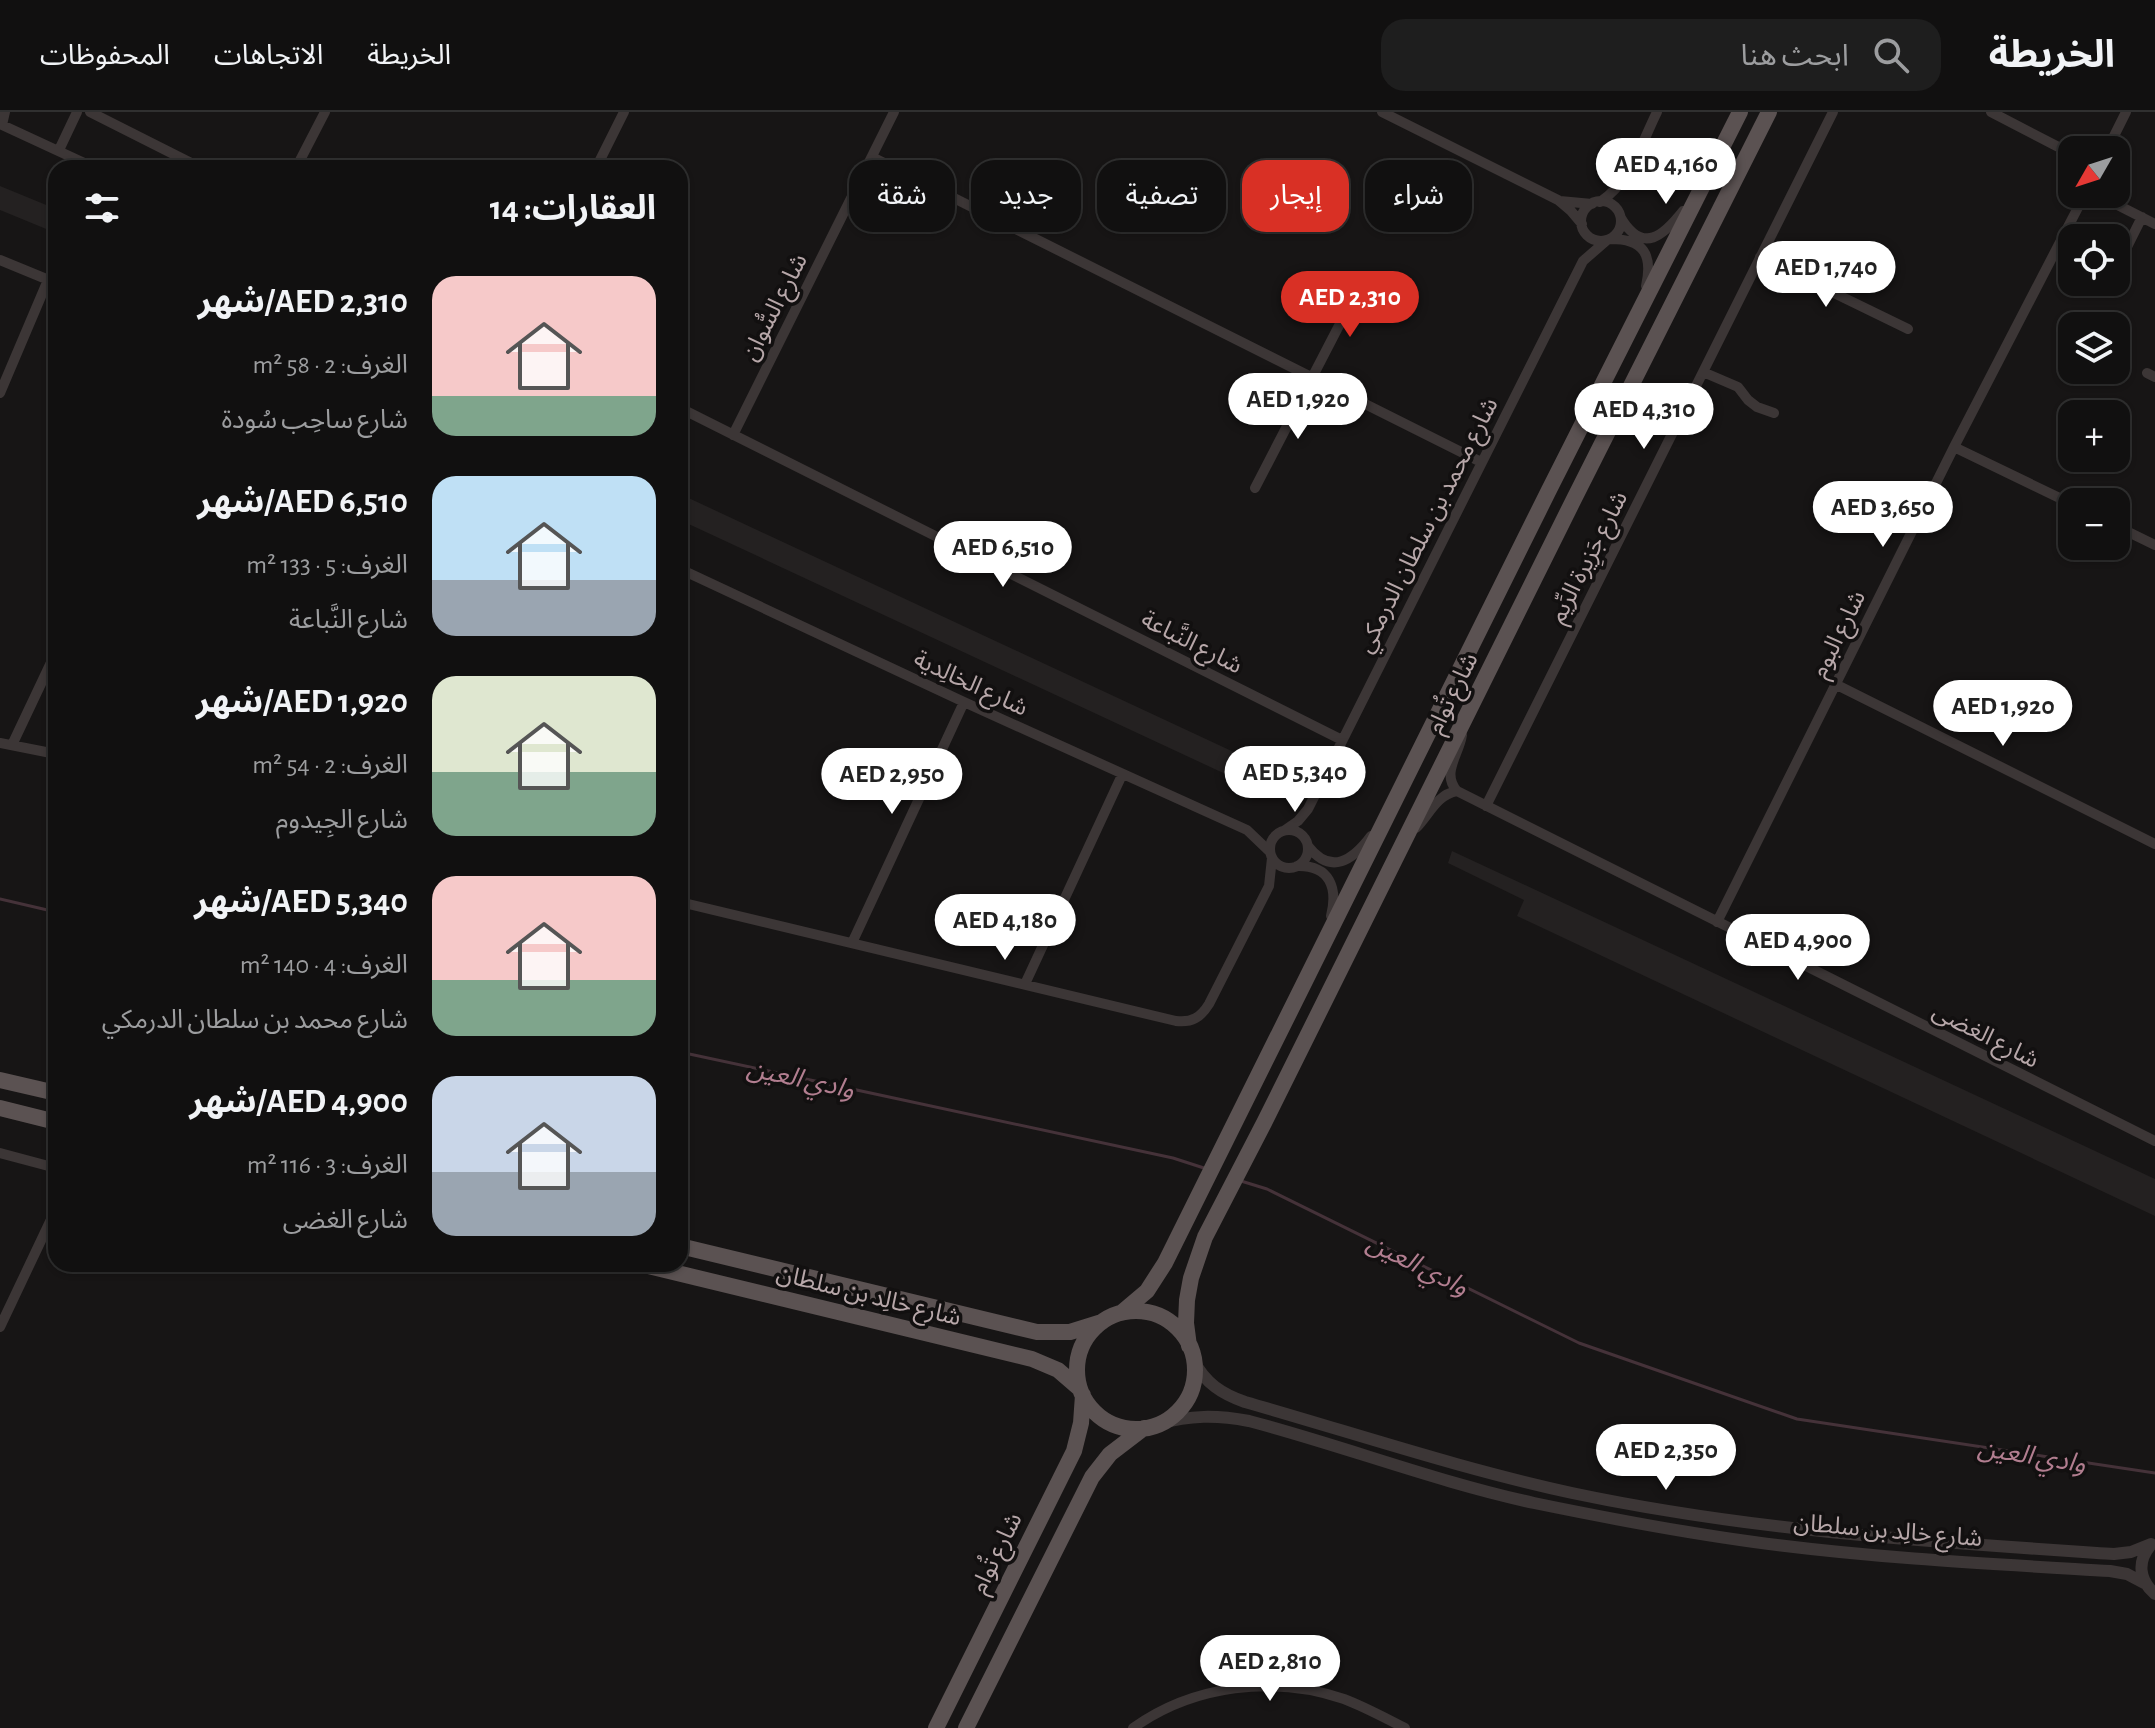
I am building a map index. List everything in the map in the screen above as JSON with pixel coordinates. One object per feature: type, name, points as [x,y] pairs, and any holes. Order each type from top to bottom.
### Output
[{"type":"main road","name":"شارع تُوام","points":[[1121,1313],[1157,1278],[1740,112]]},
{"type":"main road","name":"شارع تُوام","points":[[1192,1354],[1186,1323],[1187,1300],[1205,1237],[1769,112]]},
{"type":"main road","points":[[0,1080],[48,1091]]},
{"type":"main road","points":[[0,1108],[48,1120]]},
{"type":"main road","name":"شارع خالِد بن سلطان","points":[[688,1248],[1037,1332],[1070,1332],[1102,1322]]},
{"type":"main road","name":"شارع خالِد بن سلطان","points":[[673,1272],[1032,1359],[1058,1370],[1082,1392]]},
{"type":"main road","points":[[966,1728],[1092,1477],[1110,1454],[1173,1416],[1191,1392],[1194,1377],[1192,1354],[1181,1332],[1153,1314],[1137,1311],[1121,1313],[1102,1322],[1088,1335],[1080,1352],[1077,1370],[1082,1392],[1091,1408],[1115,1425],[1129,1428],[1152,1426]]},
{"type":"main road","name":"شارع تُوام","points":[[936,1728],[1074,1451],[1081,1423],[1082,1392]]},
{"type":"street","points":[[5,112],[1,124],[79,160]]},
{"type":"street","points":[[59,150],[77,112]]},
{"type":"street","points":[[90,112],[185,160]]},
{"type":"street","points":[[300,160],[325,112]]},
{"type":"street","points":[[600,160],[624,112]]},
{"type":"street","name":"شارع السُّوان","points":[[733,435],[894,112]]},
{"type":"street","points":[[1382,112],[1558,200],[1571,211],[1590,237],[1600,241],[1631,240],[1643,249],[1650,271],[1641,309]]},
{"type":"street","points":[[1582,226],[1584,212],[1622,181],[1657,112]]},
{"type":"street","name":"شارع جَزِيرة الرِّيم","points":[[1486,806],[1833,112]]},
{"type":"street","points":[[1991,112],[2058,147]]},
{"type":"street","points":[[2114,136],[2126,112]]},
{"type":"street","points":[[872,157],[1481,462]]},
{"type":"street","points":[[1608,240],[1619,230],[1622,181]]},
{"type":"street","points":[[1558,200],[1612,205],[1632,232],[1647,238],[1663,235],[1704,183]]},
{"type":"street","name":"شارع البوم","points":[[1717,922],[1954,447],[2078,208]]},
{"type":"street","points":[[2124,208],[2155,224]]},
{"type":"street","points":[[2130,241],[2142,217]]},
{"type":"street","name":"شارع محمد بن سلطان الدرمكي","points":[[1582,226],[1583,261]]},
{"type":"street","name":"شارع محمد بن سلطان الدرمكي","points":[[1282,831],[1298,821],[1308,809],[1583,261],[1608,240]]},
{"type":"street","points":[[1760,257],[1908,329]]},
{"type":"street","points":[[0,260],[48,280]]},
{"type":"street","points":[[1255,488],[1360,285]]},
{"type":"street","points":[[0,393],[48,291]]},
{"type":"street","points":[[1703,372],[1738,387],[1757,407],[1774,413]]},
{"type":"street","name":"شارع النَّباعة","points":[[688,412],[1342,740]]},
{"type":"street","points":[[1954,447],[2058,497]]},
{"type":"street","points":[[2130,533],[2155,545]]},
{"type":"street","name":"شارع الخالِدية","points":[[688,573],[1247,830],[1282,831]]},
{"type":"street","points":[[48,667],[6,744],[48,752]]},
{"type":"street","points":[[1835,684],[2155,844]]},
{"type":"street","points":[[852,943],[964,702]]},
{"type":"street","points":[[1406,838],[1426,818],[1438,799],[1457,791],[1452,786],[1449,772],[1459,749],[1462,726]]},
{"type":"street","points":[[1025,984],[1122,775]]},
{"type":"street","name":"شارع الغضى","points":[[1457,791],[2155,1141]]},
{"type":"street","name":"شارع محمد بن سلطان الدرمكي","points":[[1307,843],[1308,809]]},
{"type":"street","points":[[688,904],[1176,1021],[1194,1020],[1209,1004],[1269,886],[1272,841],[1282,831],[1300,833],[1313,852],[1327,861],[1343,861],[1363,846],[1389,812]]},
{"type":"street","name":"شارع الخالِدية","points":[[1247,830],[1271,855]]},
{"type":"street","points":[[1269,886],[1305,860],[1307,843]]},
{"type":"street","points":[[1271,855],[1280,866],[1313,868],[1331,882],[1334,905],[1325,943]]},
{"type":"street","points":[[0,1153],[48,1166]]},
{"type":"street","points":[[0,1327],[48,1226]]},
{"type":"street","name":"شارع خالِد بن سلطان","points":[[1192,1354],[1200,1374],[1210,1384],[1245,1402],[1489,1474],[1603,1499],[1800,1530],[1903,1539],[2114,1554],[2131,1552],[2153,1542]]},
{"type":"street","name":"شارع خالِد بن سلطان","points":[[1152,1426],[1213,1415],[1249,1421],[1486,1491],[1662,1528],[1846,1552],[2110,1571],[2127,1574],[2153,1592]]},
{"type":"street","points":[[2153,1542],[2142,1560],[2141,1572],[2153,1592]]},
{"type":"street","points":[[1133,1728],[1166,1708],[1190,1699],[1228,1689],[1268,1686],[1294,1688],[1345,1700],[1405,1728]]},
{"type":"shaded area","points":[[0,186],[48,206],[48,230],[0,210]]},
{"type":"shaded area","points":[[688,498],[1311,788],[1306,799],[1255,775],[1249,785],[688,524]]},
{"type":"shaded area","points":[[1452,851],[2155,1179],[2155,1216],[1517,916],[1524,900],[1448,863]]},
{"type":"waterway","name":"وادي العين","points":[[0,899],[48,910]]},
{"type":"waterway","name":"وادي العين","points":[[688,1054],[1173,1158],[1207,1169]]},
{"type":"waterway","name":"وادي العين","points":[[1241,1181],[1267,1189],[1579,1343],[1797,1419],[2155,1473]]}]
